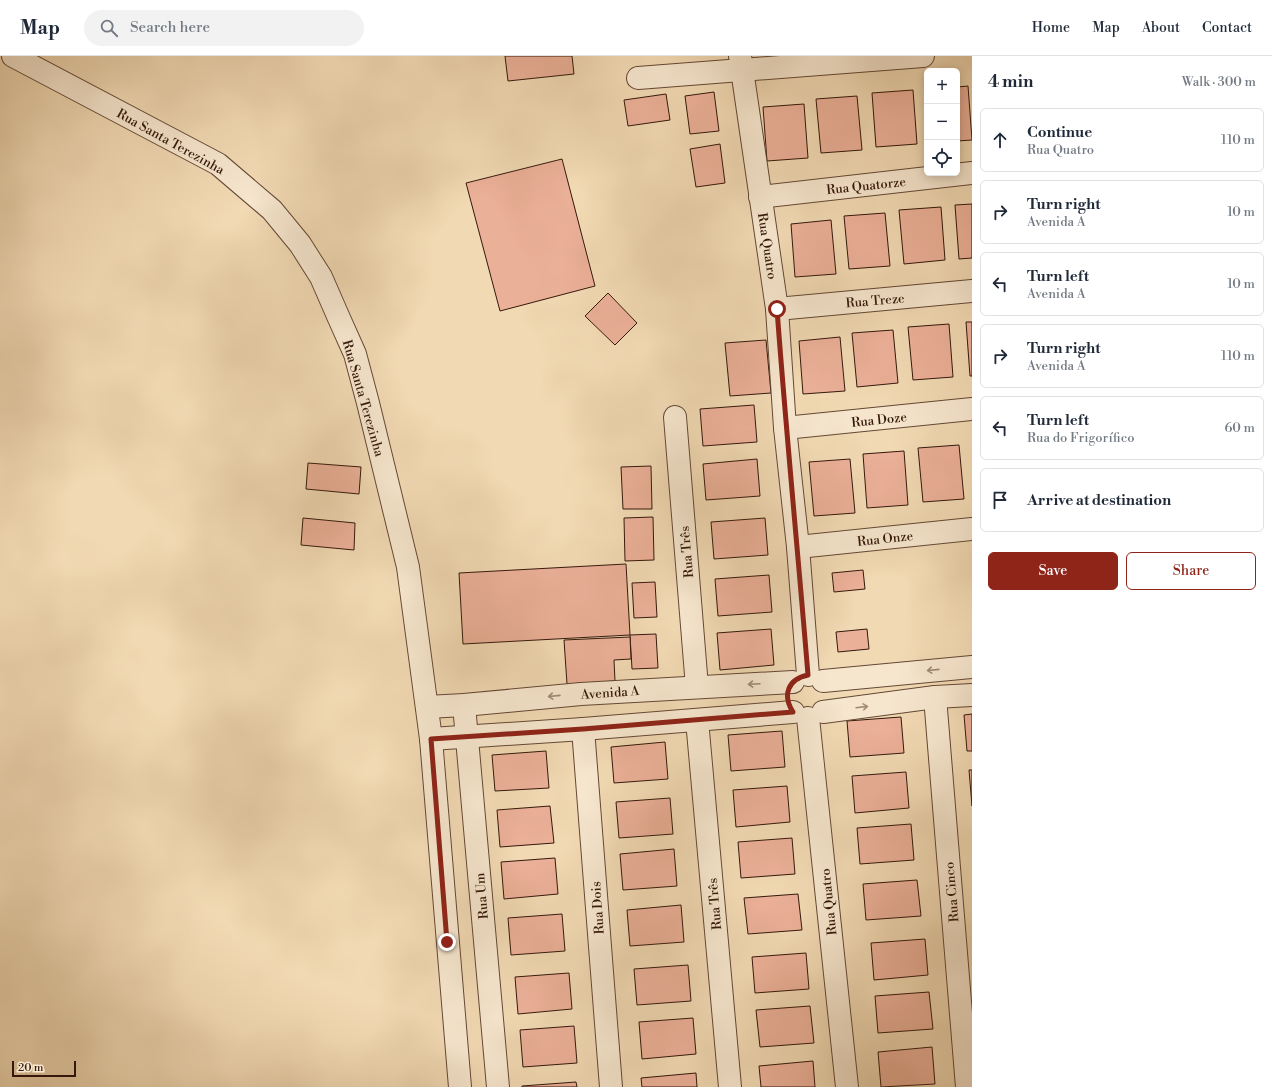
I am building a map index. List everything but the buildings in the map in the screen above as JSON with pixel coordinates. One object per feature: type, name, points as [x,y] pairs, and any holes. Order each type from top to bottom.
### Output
[{"type":"street","name":"Rua Santa Terezinha","points":[[13,56],[218,164],[272,210],[300,244],[321,277],[338,316],[354,354],[368,403],[408,567],[431,739],[460,1087]]},
{"type":"street","points":[[638,78],[741,62],[923,56]]},
{"type":"street","name":"Rua Quatro","points":[[741,62],[777,309],[785,428],[798,546],[808,679]]},
{"type":"street","name":"Rua Quatorze","points":[[760,197],[972,173]]},
{"type":"street","name":"Rua Treze","points":[[777,309],[972,291]]},
{"type":"street","name":"Rua Doze","points":[[785,428],[972,409]]},
{"type":"street","name":"Rua Três","points":[[675,417],[697,687]]},
{"type":"street","name":"Rua Onze","points":[[798,546],[972,529]]},
{"type":"street","name":"Avenida A","points":[[427,707],[581,694],[697,687],[972,666]]},
{"type":"street","points":[[808,679],[828,688],[829,696],[828,705],[808,714],[789,705],[787,696],[788,688],[808,679]]},
{"type":"street","points":[[431,739],[697,720],[808,714],[935,697],[972,695]]},
{"type":"street","name":"Rua Cinco","points":[[935,697],[967,1087]]},
{"type":"street","name":"Rua Um","points":[[464,705],[498,1087]]},
{"type":"street","name":"Rua Quatro","points":[[808,714],[847,1087]]},
{"type":"street","name":"Rua Três","points":[[697,720],[730,1087]]},
{"type":"street","name":"Rua Dois","points":[[583,729],[611,1087]]},
{"type":"route","points":[[447,942],[431,739],[583,729],[793,712],[789,705],[787,696],[788,688],[800,677],[808,675],[798,546],[785,428],[777,309]]}]
